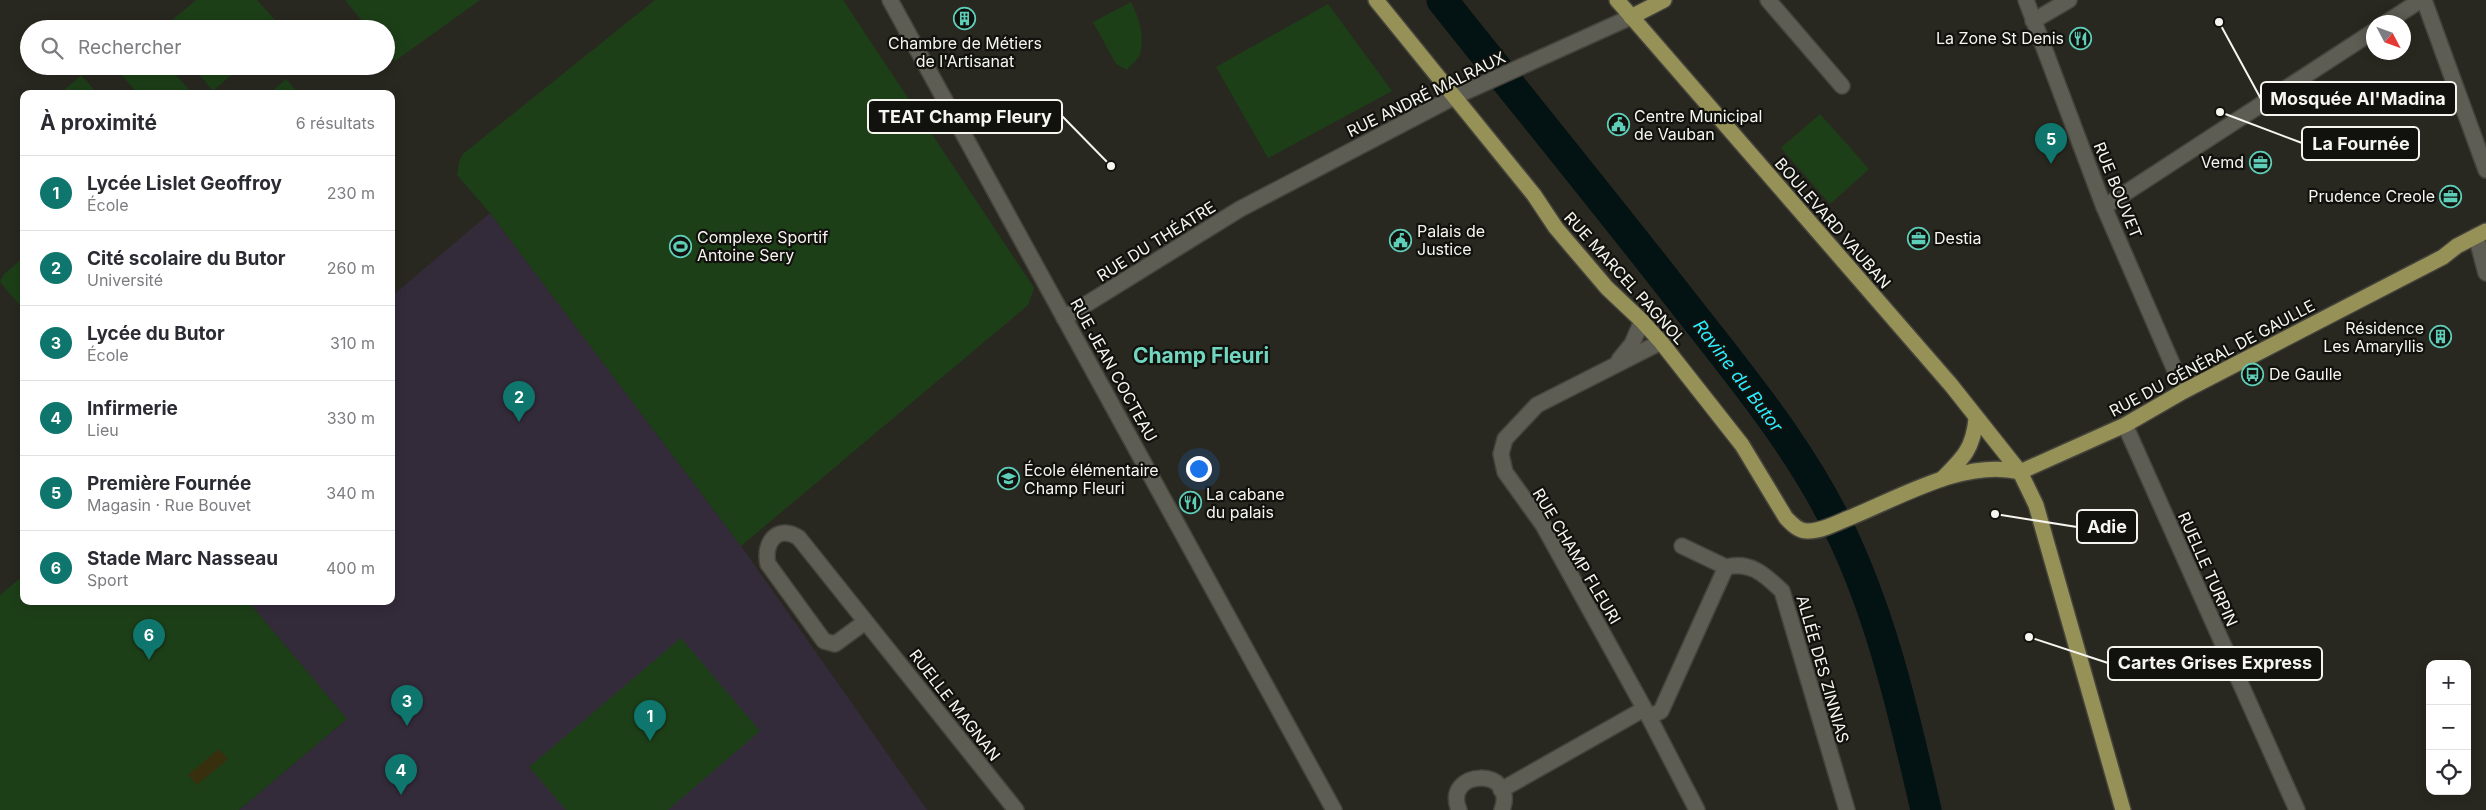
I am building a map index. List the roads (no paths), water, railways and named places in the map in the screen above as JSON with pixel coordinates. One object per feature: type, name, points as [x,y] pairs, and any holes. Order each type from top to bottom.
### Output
[{"type":"main road","name":"RUE MARCEL PAGNOL","points":[[1376,0],[1461,94],[1556,228],[1607,288],[1642,321],[1742,445],[1786,518],[1795,527],[1808,532],[1867,511],[1942,478]]},
{"type":"main road","name":"BOULEVARD VAUBAN","points":[[1617,0],[1951,385],[1976,419],[2020,472],[2036,505],[2123,810]]},
{"type":"main road","points":[[1631,17],[1664,0]]},
{"type":"main road","name":"RUE DU GÉNÉRAL DE GAULLE","points":[[2020,472],[2125,425],[2184,391],[2443,257],[2481,234]]},
{"type":"main road","points":[[1942,478],[1969,450],[1975,435],[1976,419]]},
{"type":"main road","points":[[1942,478],[2004,468],[2020,472]]},
{"type":"street","name":"RUE JEAN COCTEAU","points":[[890,0],[1334,810]]},
{"type":"street","points":[[1768,0],[1842,86]]},
{"type":"street","name":"RUE BOUVET","points":[[2026,0],[2104,207],[2184,391]]},
{"type":"street","points":[[2033,21],[2069,0]]},
{"type":"street","points":[[2397,15],[2422,0],[2486,170]]},
{"type":"street","name":"RUE ANDRÉ MALRAUX","points":[[1240,209],[1461,94],[1631,17]]},
{"type":"street","points":[[2104,207],[2366,36]]},
{"type":"street","name":"RUE DU THÉATRE","points":[[1064,318],[1240,209]]},
{"type":"street","points":[[2481,234],[2486,273]]},
{"type":"street","name":"RUE CHAMP FLEURI","points":[[1617,363],[1632,344],[1642,321]]},
{"type":"street","name":"RUE CHAMP FLEURI","points":[[1660,342],[1537,405],[1505,439],[1501,454],[1505,472],[1543,525],[1647,713],[1697,810]]},
{"type":"street","name":"RUELLE TURPIN","points":[[2125,425],[2297,810]]},
{"type":"street","name":"RUELLE MAGNAN","points":[[865,622],[835,644],[824,641],[768,564],[767,544],[775,537],[785,533],[799,538],[1016,810]]},
{"type":"street","points":[[1501,790],[1647,713],[1661,711],[1726,567],[1682,546]]},
{"type":"street","name":"ALLÉE DES ZINNIAS","points":[[1726,567],[1738,564],[1750,567],[1767,577],[1782,591],[1847,810]]},
{"type":"street","points":[[1458,810],[1457,796],[1460,788],[1467,781],[1476,777],[1486,778],[1495,782],[1504,798],[1502,810]]},
{"type":"waterway","name":"Ravine du Butor","points":[[1442,0],[1752,390],[1813,480],[1846,543],[1872,608],[1902,708],[1926,810]]},
{"type":"place","name":"Chambre de Métiers de l'Artisanat","points":[[965,19]]},
{"type":"place","name":"Mosquée Al'Madina","points":[[2219,22]]},
{"type":"place","name":"La Zone St Denis","points":[[2080,38]]},
{"type":"place","name":"La Fournée","points":[[2220,112]]},
{"type":"place","name":"Centre Municipal de Vauban","points":[[1618,125]]},
{"type":"place","name":"Vemd","points":[[2260,162]]},
{"type":"place","name":"Première Fournée","points":[[2051,164]]},
{"type":"place","name":"TEAT Champ Fleury","points":[[1111,166]]},
{"type":"place","name":"Prudence Creole","points":[[2451,196]]},
{"type":"place","name":"Destia","points":[[1918,238]]},
{"type":"place","name":"Palais de Justice","points":[[1401,240]]},
{"type":"place","name":"Complexe Sportif Antoine Sery","points":[[681,246]]},
{"type":"place","name":"Résidence Les Amaryllis","points":[[2440,337]]},
{"type":"place","name":"De Gaulle","points":[[2253,374]]},
{"type":"place","name":"Cité scolaire du Butor","points":[[519,422]]},
{"type":"place","name":"École élémentaire Champ Fleuri","points":[[1008,479]]},
{"type":"place","name":"La cabane du palais","points":[[1190,503]]},
{"type":"place","name":"Adie","points":[[1995,514]]},
{"type":"place","name":"Cartes Grises Express","points":[[2029,637]]},
{"type":"place","name":"Stade Marc Nasseau","points":[[149,660]]},
{"type":"place","name":"Lycée du Butor","points":[[407,726]]},
{"type":"place","name":"Lycée Lislet Geoffroy","points":[[650,741]]},
{"type":"place","name":"Infirmerie","points":[[401,795]]},
{"type":"district","name":"Champ Fleuri","points":[[1201,356]]}]
